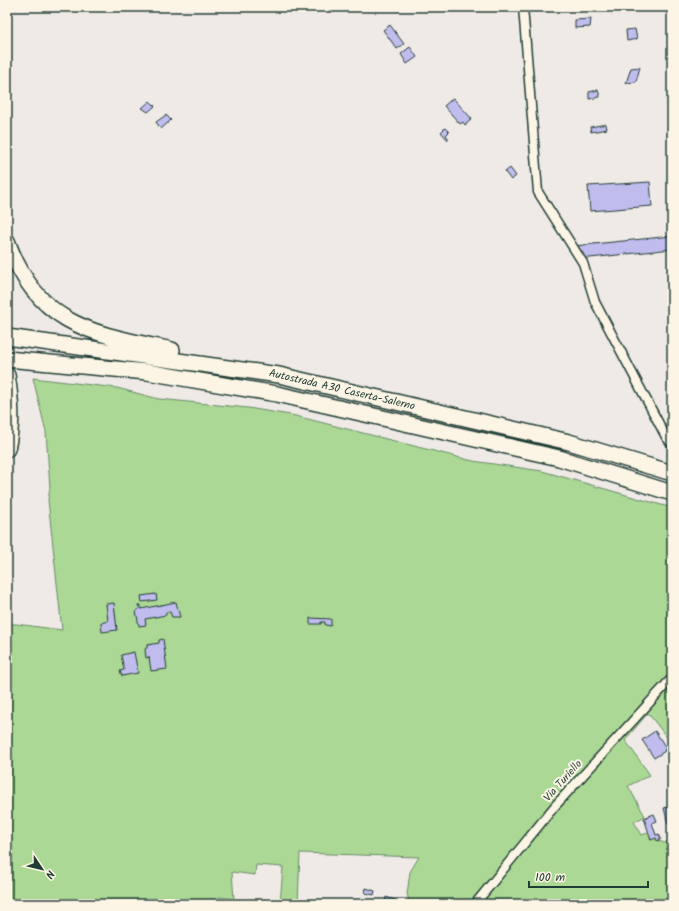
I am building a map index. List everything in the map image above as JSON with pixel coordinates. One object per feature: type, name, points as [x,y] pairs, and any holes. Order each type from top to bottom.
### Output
[{"type":"highway","points":[[7,241],[19,268],[30,287],[52,310],[75,324],[101,335],[208,357],[242,370]]},
{"type":"highway","name":"Autostrada A30 Caserta-Salerno","points":[[7,337],[280,375],[569,442],[672,473]]},
{"type":"highway","name":"Autostrada A30 Caserta-Salerno","points":[[7,359],[147,372],[276,394],[551,456],[672,493]]},
{"type":"highway","points":[[7,364],[100,373],[147,372]]},
{"type":"highway","points":[[7,375],[10,390],[12,418],[7,448]]},
{"type":"street","points":[[523,7],[538,192],[583,263],[595,302],[666,437],[672,444]]},
{"type":"street","name":"Via Turiello","points":[[475,904],[554,807],[672,678]]},
{"type":"green space","points":[[33,378],[117,388],[159,399],[248,408],[296,416],[473,461],[542,471],[672,508],[672,744],[648,713],[625,740],[650,775],[628,786],[645,816],[634,822],[642,835],[654,830],[657,840],[664,843],[672,841],[672,904],[410,904],[407,894],[410,872],[419,857],[300,853],[298,904],[280,904],[283,867],[256,865],[255,875],[232,872],[234,899],[219,897],[218,904],[7,904],[7,624],[62,630],[48,500],[50,488],[46,432]]},
{"type":"building","points":[[591,19],[590,27],[575,28],[575,20]]},
{"type":"building","points":[[390,25],[404,44],[397,49],[383,30]]},
{"type":"building","points":[[635,29],[637,39],[627,41],[626,30]]},
{"type":"building","points":[[410,47],[417,57],[407,64],[401,54]]},
{"type":"building","points":[[640,67],[636,82],[626,83],[631,68]]},
{"type":"building","points":[[598,90],[600,97],[589,99],[589,92]]},
{"type":"building","points":[[453,98],[472,119],[465,125],[463,122],[460,124],[444,106]]},
{"type":"building","points":[[150,101],[155,106],[148,112],[142,108]]},
{"type":"building","points":[[166,115],[171,120],[161,129],[156,122]]},
{"type":"building","points":[[606,124],[607,129],[591,132],[590,127]]},
{"type":"building","points":[[445,128],[449,132],[446,135],[449,139],[448,140],[441,132]]},
{"type":"building","points":[[510,168],[516,176],[511,180],[505,172]]},
{"type":"building","points":[[650,182],[652,206],[590,211],[588,186]]},
{"type":"building","points":[[672,236],[672,249],[581,259],[574,246]]},
{"type":"building","points":[[156,594],[157,600],[142,602],[141,596]]},
{"type":"building","points":[[176,602],[180,617],[172,617],[170,612],[166,612],[166,615],[145,619],[146,625],[139,626],[136,611],[139,609],[138,605],[141,605],[141,609]]},
{"type":"building","points":[[114,603],[117,630],[102,632],[101,623],[108,621],[106,604]]},
{"type":"building","points":[[310,618],[331,619],[331,626],[325,625],[325,622],[321,622],[321,624],[310,624]]},
{"type":"building","points":[[163,639],[167,669],[151,671],[149,657],[146,658],[145,649],[147,648],[147,645],[159,643],[159,640]]},
{"type":"building","points":[[134,652],[138,673],[122,676],[120,671],[124,670],[121,655]]},
{"type":"building","points":[[655,731],[666,748],[664,750],[665,751],[654,758],[642,740]]},
{"type":"building","points":[[672,806],[672,823],[668,824],[664,808]]},
{"type":"building","points":[[654,814],[657,821],[652,823],[656,835],[659,834],[661,839],[657,841],[656,838],[651,840],[644,818]]},
{"type":"building","points":[[366,888],[375,891],[374,895],[365,893]]},
{"type":"building","points":[[386,897],[395,900],[394,904],[385,904]]}]
